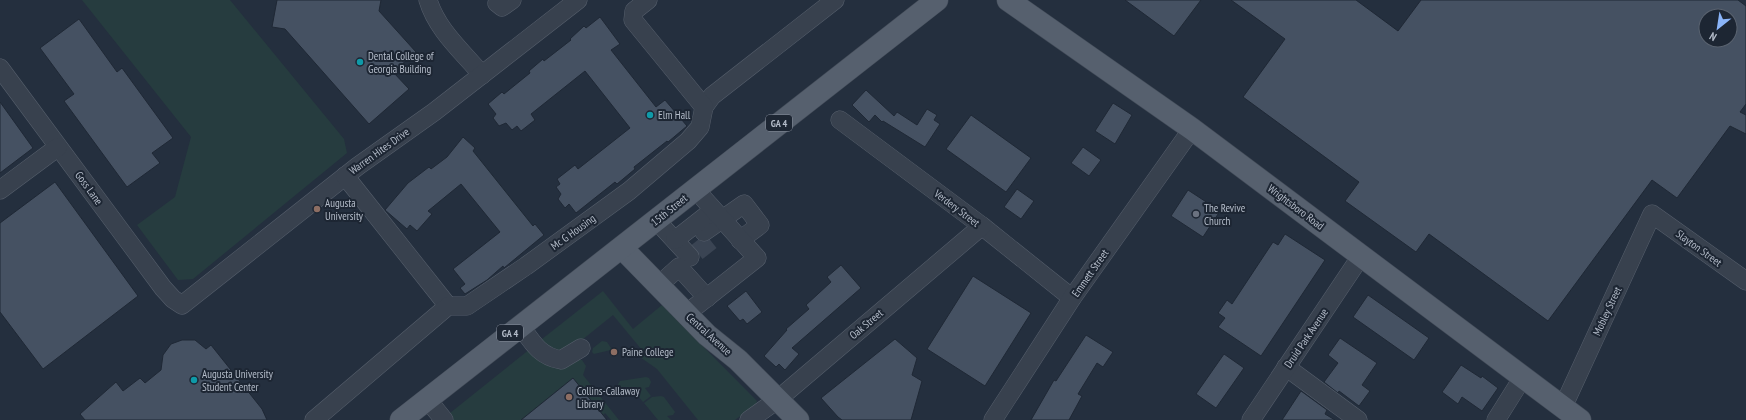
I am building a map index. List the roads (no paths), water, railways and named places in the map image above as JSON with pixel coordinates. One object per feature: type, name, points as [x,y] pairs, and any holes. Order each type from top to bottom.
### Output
[{"type":"main road","name":"15th Street","points":[[401,420],[936,0]]},
{"type":"main road","name":"Wrightsboro Road","points":[[1008,0],[1192,129],[1580,420]]},
{"type":"main road","name":"Central Avenue","points":[[622,248],[686,314],[738,360],[798,420]]},
{"type":"street","points":[[428,0],[432,14],[443,31],[482,74]]},
{"type":"street","points":[[498,0],[498,3],[502,7],[512,0]]},
{"type":"street","points":[[648,0],[634,11],[633,20],[704,107],[712,96],[835,0]]},
{"type":"street","name":"Warren Hites Drive","points":[[182,305],[385,145],[434,112],[482,74],[565,4]]},
{"type":"street","name":"Goss Lane","points":[[0,68],[162,288],[173,299],[182,305]]},
{"type":"street","name":"Mc G Housing","points":[[448,306],[467,306],[526,266],[629,191],[688,141],[700,127],[704,107]]},
{"type":"street","name":"Verdery Street","points":[[840,120],[982,226],[1072,298]]},
{"type":"street","name":"Emmett Street","points":[[993,420],[1072,298],[1192,129]]},
{"type":"street","points":[[0,190],[58,147]]},
{"type":"street","points":[[314,420],[448,306],[345,176]]},
{"type":"street","points":[[686,314],[757,258],[695,189]]},
{"type":"street","points":[[658,286],[691,248],[721,219],[744,204],[760,225],[740,240]]},
{"type":"street","name":"Slayton Street","points":[[1652,214],[1746,281]]},
{"type":"street","name":"Mobley Street","points":[[1563,407],[1652,214]]},
{"type":"street","points":[[691,248],[721,219]]},
{"type":"street","points":[[656,220],[691,248],[707,298]]},
{"type":"street","name":"Oak Street","points":[[749,420],[777,400],[982,226]]},
{"type":"street","name":"Druid Park Avenue","points":[[1251,420],[1361,256]]},
{"type":"street","points":[[520,326],[538,351],[550,358],[561,360],[581,348]]},
{"type":"street","points":[[1286,367],[1358,420]]},
{"type":"street","points":[[1496,420],[1523,378]]},
{"type":"street","points":[[427,399],[444,420]]},
{"type":"tunnel","points":[[697,252],[711,241]]},
{"type":"place","name":"Dental College of Georgia Building","points":[[360,62]]},
{"type":"place","name":"Elm Hall","points":[[650,115]]},
{"type":"place","name":"Augusta University","points":[[317,209]]},
{"type":"place","name":"The Revive Church","points":[[1196,214]]},
{"type":"place","name":"Paine College","points":[[614,352]]},
{"type":"place","name":"Augusta University Student Center","points":[[194,380]]},
{"type":"place","name":"Collins-Callaway Library","points":[[569,397]]}]
